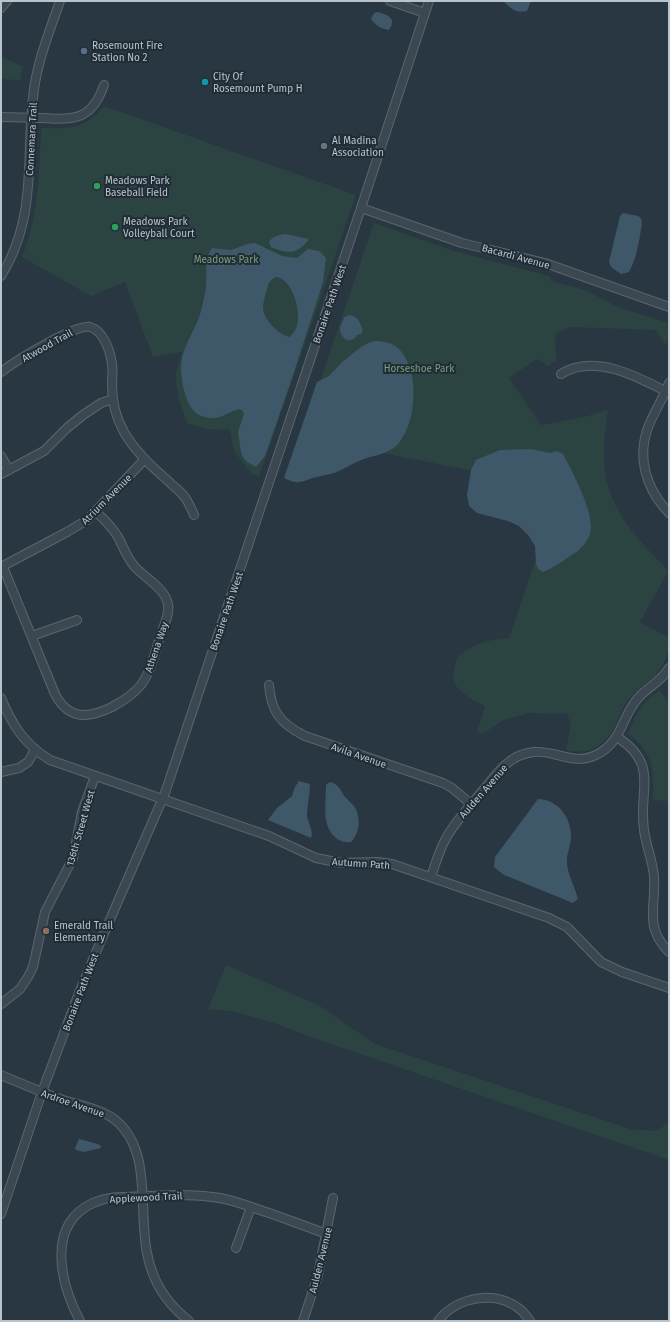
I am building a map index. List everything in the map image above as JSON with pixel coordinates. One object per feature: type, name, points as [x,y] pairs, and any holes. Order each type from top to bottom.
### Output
[{"type":"street","points":[[1,8],[7,1]]},
{"type":"street","name":"Connemara Trail","points":[[1,276],[18,242],[26,213],[34,85],[60,1]]},
{"type":"street","points":[[390,1],[425,13]]},
{"type":"street","name":"Bonaire Path West","points":[[1,1214],[42,1092],[79,993],[162,800],[429,1]]},
{"type":"street","points":[[1,117],[65,120],[77,117],[95,104],[100,97],[104,85]]},
{"type":"street","name":"Bacardi Avenue","points":[[361,208],[462,243],[545,263],[669,307]]},
{"type":"street","name":"Atwood Trail","points":[[1,372],[50,342],[70,332],[86,327],[94,329],[103,337],[111,359],[113,373],[113,399]]},
{"type":"street","points":[[561,374],[571,368],[592,366],[609,368],[633,375],[668,390]]},
{"type":"street","points":[[669,383],[668,390],[647,430],[643,456],[644,469],[650,488],[669,513]]},
{"type":"street","points":[[1,456],[5,472],[44,451],[67,428],[83,415],[101,404],[113,399],[116,413],[123,430],[134,448],[144,460],[183,495],[194,514]]},
{"type":"street","name":"Atrium Avenue","points":[[2,567],[77,527],[96,512],[144,460]]},
{"type":"street","name":"Athena Way","points":[[2,567],[58,700],[62,705],[74,713],[86,715],[100,713],[125,700],[132,695],[145,678],[167,616],[168,605],[162,592],[132,563],[114,530],[96,512]]},
{"type":"street","points":[[32,636],[77,620]]},
{"type":"street","name":"Aulden Avenue","points":[[431,877],[439,853],[454,825],[505,765],[526,753],[547,753],[572,759],[587,758],[604,750],[620,733],[626,716],[638,698],[660,680],[669,668]]},
{"type":"street","name":"Avila Avenue","points":[[269,685],[270,699],[275,711],[282,721],[295,731],[305,736],[443,783],[452,788],[471,804]]},
{"type":"street","name":"Autumn Path","points":[[1,698],[15,728],[20,735],[35,750],[50,760],[269,836],[324,860],[341,863],[378,862],[392,864],[560,923],[573,932],[601,962],[622,972],[669,988]]},
{"type":"street","points":[[617,736],[634,750],[644,768],[645,784],[643,821],[654,876],[652,909],[653,922],[654,929],[662,945],[669,952]]},
{"type":"street","points":[[1,772],[19,768],[28,762],[35,750]]},
{"type":"street","name":"136th Street West","points":[[1,1004],[25,983],[33,968],[45,912],[73,858],[82,812],[95,776]]},
{"type":"street","name":"Ardroe Avenue","points":[[1,1075],[42,1092],[109,1116],[119,1123],[132,1139],[140,1162],[146,1252],[153,1275],[158,1286],[167,1299],[178,1312],[189,1321]]},
{"type":"street","name":"Applewood Trail","points":[[80,1321],[68,1295],[62,1266],[61,1244],[66,1230],[74,1218],[94,1202],[142,1196],[182,1194],[204,1196],[235,1202],[327,1234]]},
{"type":"street","name":"Aulden Avenue","points":[[303,1321],[318,1275],[333,1198]]},
{"type":"street","points":[[236,1248],[251,1207]]},
{"type":"street","points":[[438,1321],[446,1312],[461,1303],[475,1298],[482,1298],[499,1300],[516,1307],[522,1311],[530,1321]]},
{"type":"green space","points":[[1,57],[23,66],[20,81],[1,78]]},
{"type":"green space","name":"Meadows Park","points":[[104,106],[356,195],[259,477],[251,473],[234,451],[230,430],[206,429],[187,423],[179,400],[175,376],[182,352],[153,357],[125,282],[91,296],[22,257],[28,241],[35,210],[39,178],[41,129],[69,128],[76,126],[91,119]]},
{"type":"green space","name":"Horseshoe Park","points":[[374,223],[451,250],[549,276],[551,277],[551,281],[585,290],[620,308],[669,323],[669,337],[666,345],[655,330],[569,327],[555,334],[556,361],[549,366],[537,359],[509,378],[541,425],[584,417],[608,410],[604,440],[604,462],[605,474],[612,497],[629,528],[668,571],[640,622],[669,638],[665,661],[658,673],[636,691],[628,700],[606,740],[593,749],[580,752],[566,750],[571,724],[567,714],[529,713],[504,720],[482,734],[477,732],[485,706],[463,693],[456,686],[453,678],[457,659],[465,651],[483,642],[509,638],[560,488],[301,437]]},
{"type":"green space","points":[[660,690],[667,701],[669,701],[669,801],[652,800],[653,780],[650,763],[643,748],[628,734],[640,709]]},
{"type":"green space","points":[[226,965],[320,1006],[375,1044],[630,1129],[657,1131],[669,1122],[669,1160],[274,1023],[236,1012],[208,1009]]},
{"type":"water","points":[[503,1],[531,1],[527,11],[520,12],[514,10]]},
{"type":"water","points":[[378,12],[385,14],[392,20],[389,30],[378,26],[371,19],[374,13]]},
{"type":"water","points":[[623,213],[638,216],[641,218],[642,224],[632,267],[629,272],[621,274],[611,267],[609,262],[620,216]]},
{"type":"water","points":[[285,234],[309,239],[300,248],[292,252],[282,251],[271,247],[269,242],[272,239]]},
{"type":"water","points":[[255,243],[282,256],[297,258],[308,249],[319,251],[326,258],[323,282],[293,375],[265,456],[256,467],[247,462],[241,452],[238,432],[244,414],[242,410],[239,409],[217,418],[208,418],[198,414],[190,406],[187,400],[181,371],[182,359],[199,317],[202,305],[206,287],[206,267],[209,252],[212,248],[231,250],[247,244]],"holes":[[[276,277],[283,279],[293,293],[298,313],[298,323],[295,331],[289,337],[280,333],[268,321],[263,307],[270,281]]]},
{"type":"water","points":[[349,315],[357,318],[363,331],[352,340],[347,340],[344,338],[340,329],[345,317]]},
{"type":"water","points":[[376,341],[382,341],[394,345],[399,349],[406,358],[413,382],[414,396],[409,423],[398,444],[385,453],[364,459],[334,473],[301,482],[293,482],[284,478],[317,382],[329,376],[343,361],[359,348]]},
{"type":"water","points":[[531,449],[550,453],[557,451],[563,454],[582,493],[590,516],[591,526],[590,534],[581,548],[558,564],[543,572],[538,569],[536,564],[535,546],[528,535],[519,526],[508,521],[477,513],[469,506],[467,495],[471,470],[476,460],[500,450]]},
{"type":"water","points":[[299,781],[310,784],[307,816],[311,830],[311,838],[268,820],[277,808],[292,796]]},
{"type":"water","points":[[330,782],[337,786],[354,806],[358,815],[358,829],[351,842],[344,842],[336,838],[328,827],[325,806],[326,785]]},
{"type":"water","points":[[538,799],[552,803],[567,817],[571,831],[571,839],[567,864],[578,899],[573,903],[504,875],[494,867],[495,857]]},
{"type":"water","points":[[79,1139],[98,1144],[101,1148],[84,1152],[76,1150],[75,1148]]},
{"type":"place","name":"Rosemount Fire Station No 2","points":[[84,51]]},
{"type":"place","name":"City Of Rosemount Pump H","points":[[205,82]]},
{"type":"place","name":"Al Madina Association","points":[[324,146]]},
{"type":"place","name":"Meadows Park Baseball Field","points":[[97,186]]},
{"type":"place","name":"Meadows Park Volleyball Court","points":[[115,227]]},
{"type":"place","name":"Emerald Trail Elementary","points":[[46,931]]}]
